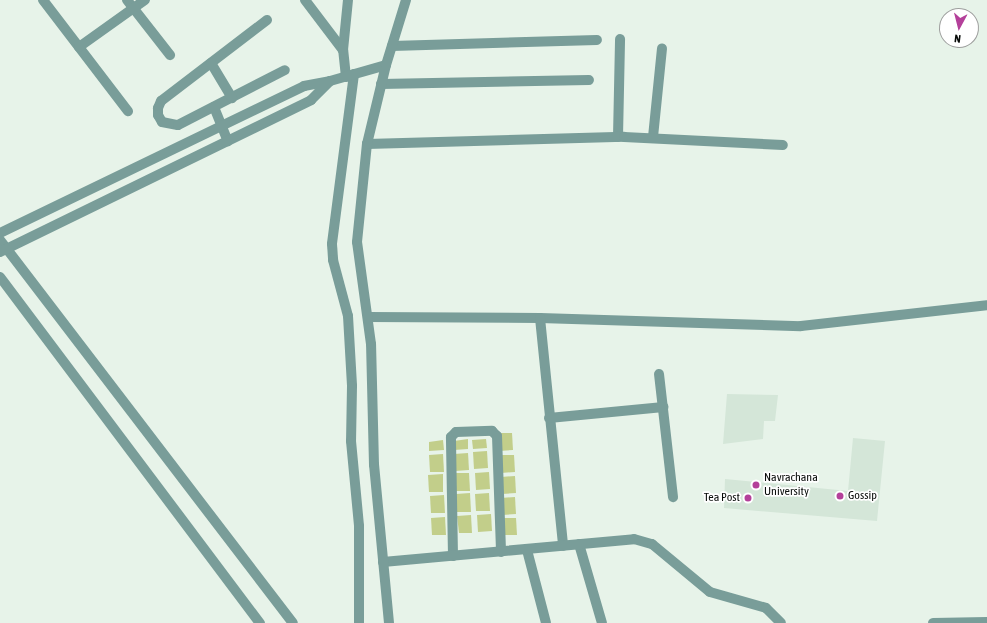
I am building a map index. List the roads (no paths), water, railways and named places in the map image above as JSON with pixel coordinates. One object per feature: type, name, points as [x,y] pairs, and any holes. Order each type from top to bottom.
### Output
[{"type":"street","points":[[43,0],[128,111]]},
{"type":"street","points":[[127,0],[170,55]]},
{"type":"street","points":[[79,47],[145,0]]},
{"type":"street","points":[[305,0],[343,50]]},
{"type":"street","points":[[348,0],[343,50],[350,75],[332,244],[333,260],[348,316],[352,386],[351,441],[359,526],[359,623]]},
{"type":"street","points":[[389,623],[374,465],[368,317],[357,242],[367,144],[386,64],[406,0]]},
{"type":"street","points":[[267,20],[161,101],[158,108],[158,115],[162,122],[178,125],[285,70]]},
{"type":"street","points":[[618,137],[620,39]]},
{"type":"street","points":[[392,46],[597,40]]},
{"type":"street","points":[[652,137],[662,48]]},
{"type":"street","points":[[211,63],[232,98]]},
{"type":"street","points":[[0,233],[304,86],[330,81],[386,64]]},
{"type":"street","points":[[381,84],[589,80]]},
{"type":"street","points":[[3,250],[311,100],[330,81]]},
{"type":"street","points":[[214,107],[228,141]]},
{"type":"street","points":[[367,144],[652,137],[783,145]]},
{"type":"street","points":[[0,240],[3,250],[292,623]]},
{"type":"street","points":[[0,277],[260,623]]},
{"type":"street","points":[[368,317],[540,318],[801,326],[987,305]]},
{"type":"street","points":[[540,318],[563,546]]},
{"type":"street","points":[[659,374],[673,497]]},
{"type":"street","points":[[549,418],[663,407]]},
{"type":"street","points":[[453,556],[452,437],[456,432],[492,431],[497,436],[501,552]]},
{"type":"street","points":[[384,562],[527,550],[624,539],[644,541],[710,592],[766,608],[781,623]]},
{"type":"street","points":[[580,544],[602,623]]},
{"type":"street","points":[[527,550],[546,623]]},
{"type":"street","points":[[933,623],[987,622]]},
{"type":"place","name":"Navrachana University","points":[[756,485]]},
{"type":"place","name":"Gossip","points":[[840,496]]},
{"type":"place","name":"Tea Post","points":[[748,498]]}]
